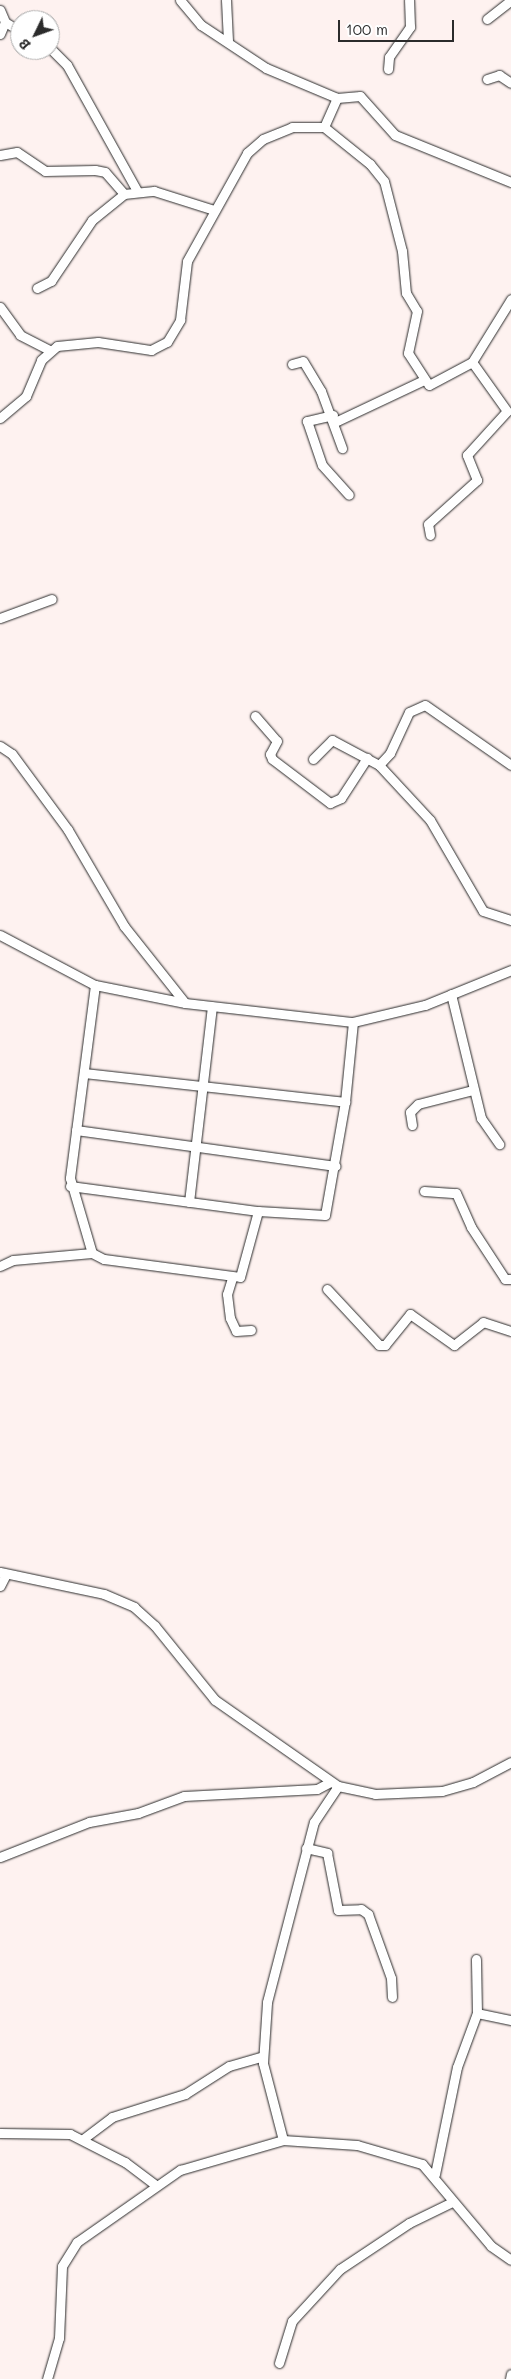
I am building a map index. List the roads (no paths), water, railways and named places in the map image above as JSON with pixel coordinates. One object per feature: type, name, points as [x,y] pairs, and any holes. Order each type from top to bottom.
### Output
[{"type":"street","points":[[180,0],[201,26],[228,41],[274,72],[337,98],[360,96],[394,135],[511,182]]},
{"type":"street","points":[[226,0],[228,41]]},
{"type":"street","points":[[388,69],[389,57],[410,27],[410,0]]},
{"type":"street","points":[[487,18],[511,0]]},
{"type":"street","points":[[0,10],[5,22],[10,25]]},
{"type":"street","points":[[0,34],[5,22]]},
{"type":"street","points":[[60,57],[67,64],[138,191]]},
{"type":"street","points":[[488,79],[499,75],[511,84]]},
{"type":"street","points":[[324,127],[337,98]]},
{"type":"street","points":[[0,307],[20,335],[50,350],[92,342],[151,350],[162,346],[180,320],[187,261],[214,210],[254,146],[292,128],[324,127],[370,164],[389,192],[403,255],[406,293],[417,311],[408,353],[424,380],[432,386],[472,362],[511,299]]},
{"type":"street","points":[[0,155],[17,152],[45,171],[105,172],[124,194]]},
{"type":"street","points":[[37,288],[52,281],[92,220],[124,194],[138,191],[160,192],[214,210]]},
{"type":"street","points":[[0,418],[29,392],[50,350]]},
{"type":"street","points":[[292,364],[303,361],[334,419],[342,448]]},
{"type":"street","points":[[430,535],[429,523],[477,480],[467,454],[507,411],[472,362]]},
{"type":"street","points":[[349,495],[322,465],[307,421],[334,419],[424,380]]},
{"type":"street","points":[[0,618],[52,599]]},
{"type":"street","points":[[379,765],[390,753],[409,712],[425,705],[511,765]]},
{"type":"street","points":[[255,716],[277,741],[270,754],[272,759],[330,803],[345,793],[366,758]]},
{"type":"street","points":[[313,758],[332,740],[379,765],[430,820],[483,910],[511,920]]},
{"type":"street","points":[[0,746],[12,754],[68,830],[124,926],[185,1003]]},
{"type":"street","points":[[0,935],[95,985],[185,1003],[353,1022],[402,1012],[511,970]]},
{"type":"street","points":[[92,1252],[70,1186],[95,985]]},
{"type":"street","points":[[451,994],[481,1118],[499,1144]]},
{"type":"street","points":[[188,1202],[212,1006]]},
{"type":"street","points":[[70,1186],[258,1211],[325,1215],[336,1166],[353,1022]]},
{"type":"street","points":[[84,1073],[203,1084],[345,1102]]},
{"type":"street","points":[[412,1125],[410,1112],[418,1104],[473,1090]]},
{"type":"street","points":[[76,1130],[336,1166]]},
{"type":"street","points":[[424,1191],[456,1193],[471,1227],[505,1279],[511,1279]]},
{"type":"street","points":[[0,1266],[13,1260],[92,1252],[104,1259],[232,1278],[244,1273],[258,1211]]},
{"type":"street","points":[[232,1278],[227,1294],[230,1318],[236,1331],[251,1330]]},
{"type":"street","points":[[327,1289],[378,1345],[385,1345],[410,1314],[454,1345],[483,1322],[511,1331]]},
{"type":"street","points":[[0,1586],[3,1573],[104,1594],[134,1607],[155,1626],[215,1700],[334,1784],[375,1794],[442,1791],[473,1782],[511,1762]]},
{"type":"street","points":[[283,2140],[263,2056],[267,2002],[306,1848],[319,1812],[334,1784]]},
{"type":"street","points":[[0,1857],[89,1822],[138,1813],[184,1796],[317,1788],[334,1784]]},
{"type":"street","points":[[306,1848],[327,1853],[338,1910],[361,1909],[368,1914],[391,1978],[392,1997]]},
{"type":"street","points":[[435,2174],[457,2067],[477,2013],[476,1960]]},
{"type":"street","points":[[477,2013],[511,2020]]},
{"type":"street","points":[[83,2139],[112,2117],[185,2094],[229,2066],[263,2056]]},
{"type":"street","points":[[0,2133],[56,2131],[83,2139],[155,2185]]},
{"type":"street","points":[[47,2379],[57,2349],[59,2280],[68,2253],[85,2234],[155,2185],[184,2168],[283,2140],[368,2147],[422,2164],[435,2174],[452,2202],[490,2246],[511,2260]]},
{"type":"street","points":[[279,2363],[292,2321],[340,2269],[409,2223],[452,2202]]},
{"type":"street","points":[[510,2379],[511,2374]]}]
